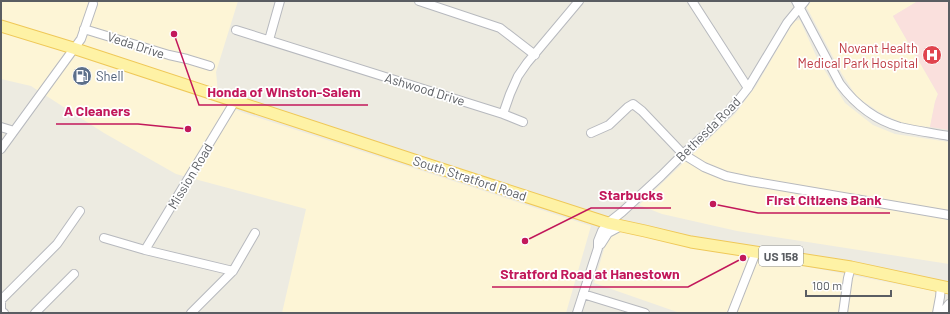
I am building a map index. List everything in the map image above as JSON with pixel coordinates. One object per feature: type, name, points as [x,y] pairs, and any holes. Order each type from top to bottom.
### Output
[{"type":"main road","name":"South Stratford Road","points":[[1,26],[73,48],[608,223],[691,242],[851,267],[945,287]]},
{"type":"street","points":[[269,40],[280,1]]},
{"type":"street","points":[[419,1],[500,28],[535,55]]},
{"type":"street","points":[[503,114],[518,76],[527,63],[579,1]]},
{"type":"street","points":[[692,1],[748,88]]},
{"type":"street","name":"Bethesda Road","points":[[608,223],[661,176],[733,107],[748,88],[797,4],[805,1]]},
{"type":"street","points":[[1,149],[81,39],[93,4]]},
{"type":"street","points":[[797,4],[840,84],[862,108],[880,119],[900,127],[949,136]]},
{"type":"street","name":"Veda Drive","points":[[84,28],[169,55],[210,66]]},
{"type":"street","name":"Ashwood Drive","points":[[236,30],[503,114],[523,122]]},
{"type":"street","name":"Mission Road","points":[[145,250],[235,102]]},
{"type":"street","points":[[591,133],[609,124],[633,104],[642,111],[683,154],[704,167],[726,176],[949,215]]},
{"type":"street","points":[[1,127],[14,131]]},
{"type":"street","points":[[4,313],[1,311],[1,300],[57,244],[80,211]]},
{"type":"street","points":[[598,248],[598,241],[602,231],[608,223]]},
{"type":"street","points":[[577,313],[598,248],[608,233],[620,226]]},
{"type":"street","points":[[191,313],[233,271],[255,233]]},
{"type":"street","points":[[104,238],[145,250],[233,271]]},
{"type":"street","points":[[732,313],[756,252]]},
{"type":"street","points":[[843,313],[851,267]]},
{"type":"street","points":[[35,313],[74,274]]},
{"type":"street","points":[[937,313],[940,297],[945,287]]},
{"type":"street","points":[[583,294],[644,313]]},
{"type":"street","points":[[945,313],[949,304]]},
{"type":"shaded area","points":[[1,1],[238,1],[216,72],[219,103],[244,113],[591,226],[566,313],[282,313],[306,209],[176,174],[104,133],[31,86],[1,79]]},
{"type":"shaded area","points":[[812,1],[918,1],[893,16],[938,94],[930,127],[906,125],[879,112],[857,97],[842,74],[806,6]]},
{"type":"shaded area","name":"Novant Health Medical Park Hospital","points":[[918,1],[949,1],[949,130],[930,127],[938,94],[893,16]]},
{"type":"shaded area","points":[[800,20],[817,58],[845,103],[873,125],[895,134],[949,142],[949,264],[737,231],[662,214],[639,205],[735,114],[756,86],[794,21]]},
{"type":"shaded area","points":[[610,229],[934,291],[949,306],[949,313],[680,313],[594,283]]},
{"type":"place","name":"Honda of Winston-Salem","points":[[174,34]]},
{"type":"place","name":"Novant Health Medical Park Hospital","points":[[932,55]]},
{"type":"place","name":"Shell","points":[[82,76]]},
{"type":"place","name":"A Cleaners","points":[[188,129]]},
{"type":"place","name":"First Citizens Bank","points":[[713,204]]},
{"type":"place","name":"Starbucks","points":[[525,241]]},
{"type":"place","name":"Stratford Road at Hanestown","points":[[743,258]]}]
